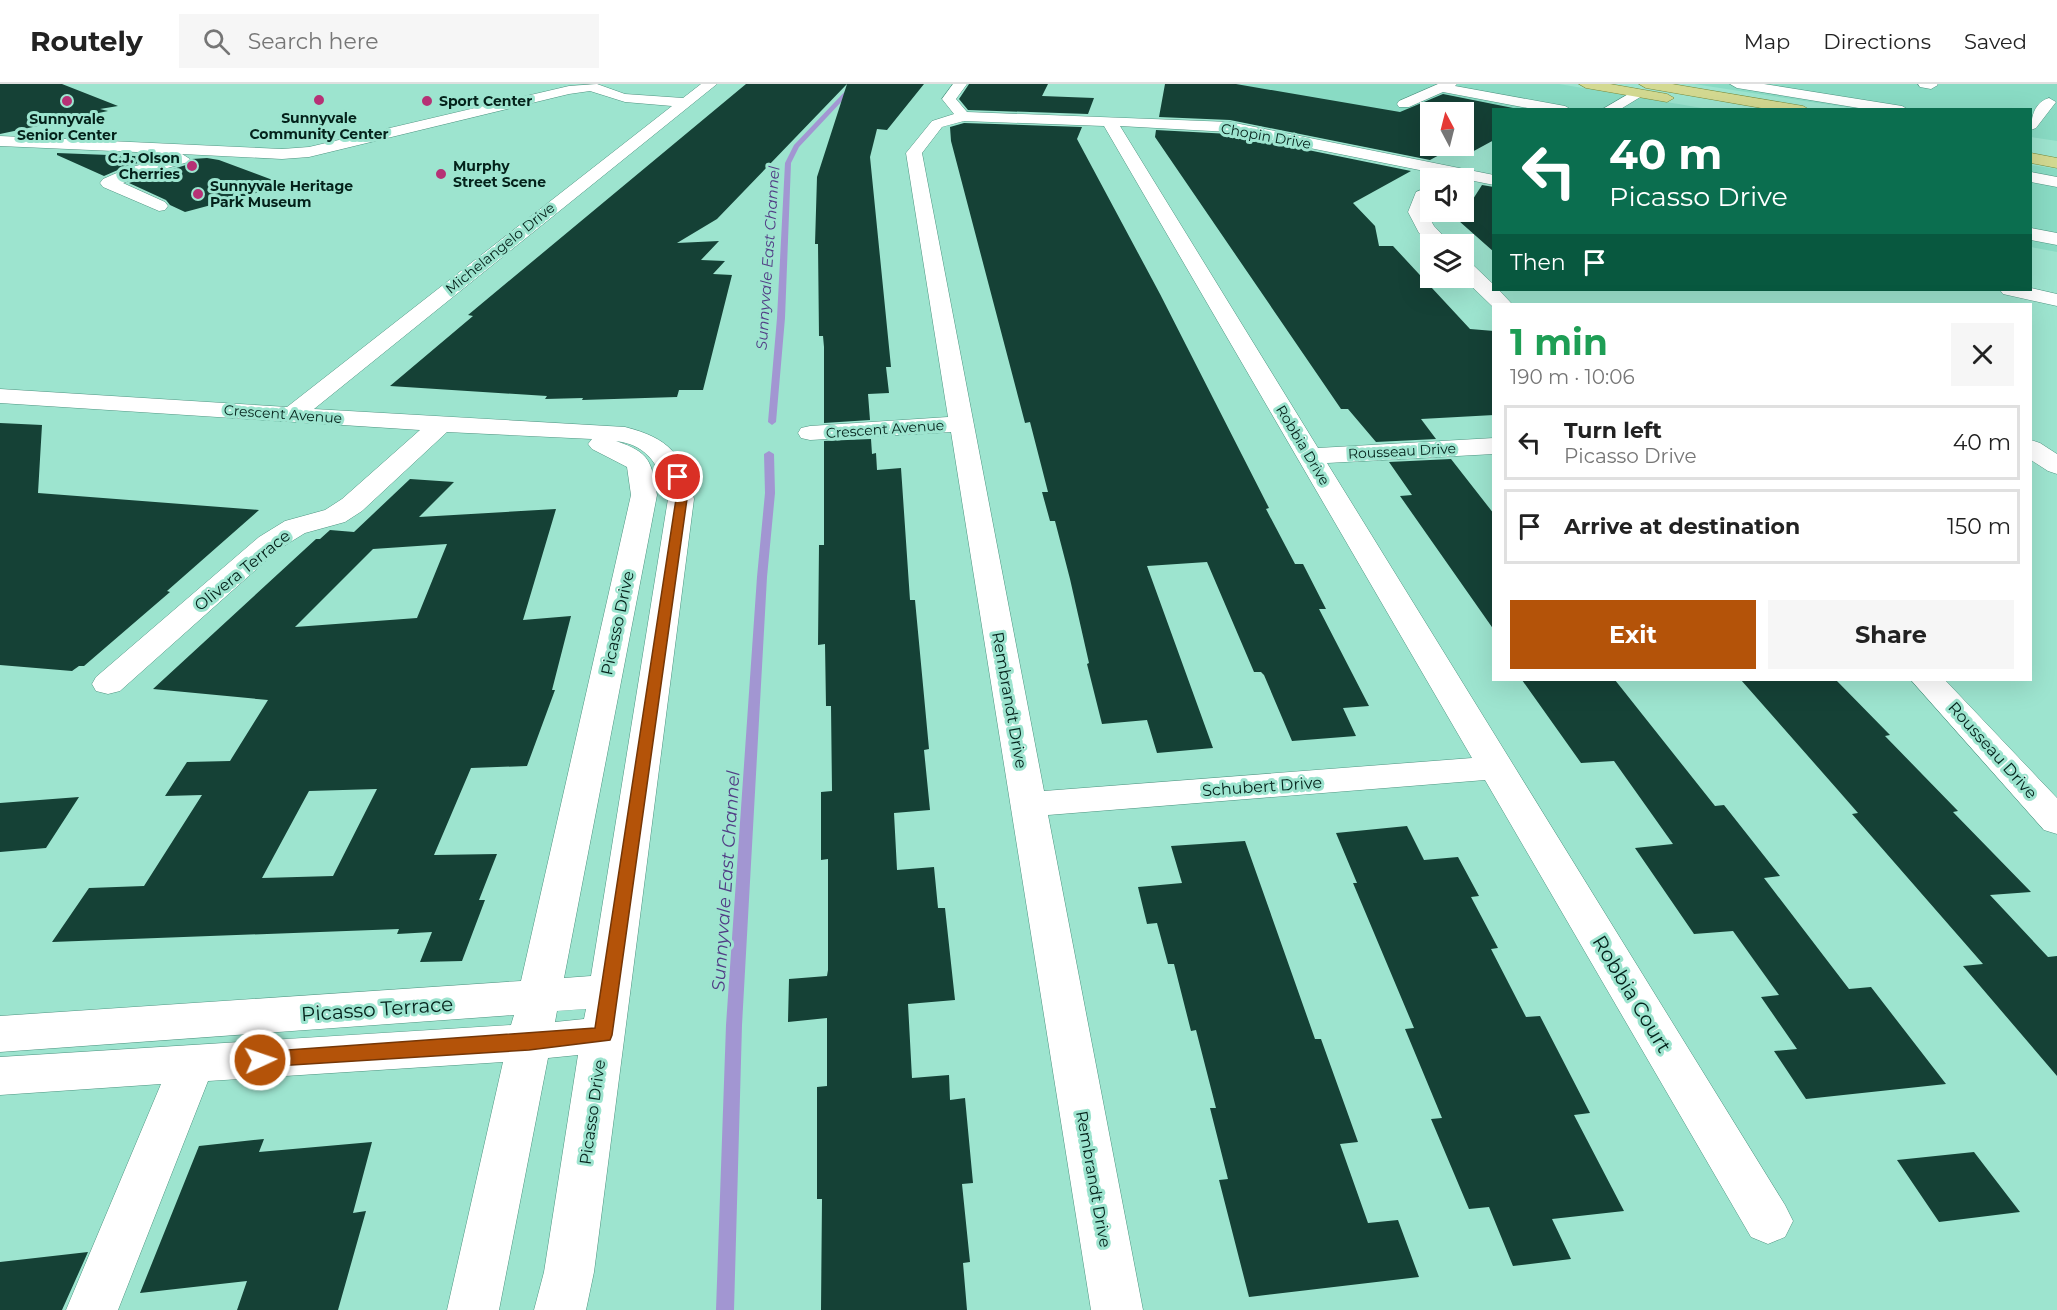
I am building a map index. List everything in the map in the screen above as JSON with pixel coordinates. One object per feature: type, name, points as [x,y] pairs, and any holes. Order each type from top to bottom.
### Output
[{"type":"main road","points":[[1586,84],[1641,88],[1788,108]]},
{"type":"main road","points":[[1641,88],[1729,108]]},
{"type":"main road","points":[[1641,88],[1769,108]]},
{"type":"main road","points":[[2032,147],[2057,151]]},
{"type":"main road","points":[[2032,158],[2057,163]]},
{"type":"street","name":"Michelangelo Drive","points":[[293,414],[594,173],[710,84]]},
{"type":"street","points":[[960,84],[949,99],[963,116]]},
{"type":"street","points":[[1497,84],[1574,98],[1562,108]]},
{"type":"street","points":[[1737,84],[1889,108]]},
{"type":"street","points":[[1404,104],[1446,86],[1556,108]]},
{"type":"street","points":[[0,141],[282,154],[309,152],[545,95],[592,87],[598,91],[621,97],[687,102]]},
{"type":"street","points":[[1611,107],[1641,88]]},
{"type":"street","points":[[2032,124],[2049,102]]},
{"type":"street","name":"Chopin Drive","points":[[963,116],[1230,127],[1420,169]]},
{"type":"street","name":"Rembrandt Drive","points":[[963,116],[937,124],[914,153],[1117,1310]]},
{"type":"street","name":"Robbia Drive","points":[[1109,121],[1497,768]]},
{"type":"street","points":[[159,206],[109,183],[123,176],[182,159],[200,151]]},
{"type":"street","points":[[2032,177],[2057,182]]},
{"type":"street","name":"Chopin Drive","points":[[1474,178],[1492,180]]},
{"type":"street","points":[[1420,202],[1417,212],[1420,218]]},
{"type":"street","points":[[1422,222],[1431,234]]},
{"type":"street","points":[[2032,234],[2057,239]]},
{"type":"street","points":[[1474,277],[1501,303]]},
{"type":"street","points":[[2015,291],[2057,300]]},
{"type":"street","name":"Crescent Avenue","points":[[4,399],[293,414],[566,432],[652,459]]},
{"type":"street","name":"Crescent Avenue","points":[[810,434],[961,424]]},
{"type":"street","name":"Olivera Terrace","points":[[108,684],[269,543],[295,527],[335,516],[352,506],[440,425]]},
{"type":"street","name":"Rousseau Drive","points":[[1310,456],[1492,446]]},
{"type":"street","points":[[2032,449],[2057,466]]},
{"type":"street","name":"Picasso Drive","points":[[473,1310],[652,459],[678,477],[681,499],[569,1272],[560,1310]]},
{"type":"street","name":"Rousseau Drive","points":[[1928,681],[2057,821]]},
{"type":"street","name":"Schubert Drive","points":[[1028,804],[1497,768]]},
{"type":"street","name":"Robbia Court","points":[[1497,768],[1768,1221]]},
{"type":"street","name":"Picasso Terrace","points":[[0,1034],[538,998],[610,991]]},
{"type":"street","points":[[0,1076],[529,1042],[603,1035]]},
{"type":"street","points":[[92,1310],[192,1064]]},
{"type":"shaded area","points":[[1200,84],[1559,84],[1702,108],[1492,108],[1492,142],[1474,138],[1474,102],[1420,102],[1420,127]]},
{"type":"shaded area","points":[[1694,84],[2057,84],[2057,141],[2032,137],[2032,108],[1850,108]]},
{"type":"shaded area","points":[[2032,165],[2057,169],[2057,252],[2032,247]]},
{"type":"building","name":"Sunnyvale Senior Center","points":[[0,84],[62,84],[118,106],[100,109],[108,111],[0,134]]},
{"type":"building","points":[[746,84],[847,84],[717,219],[677,243],[719,241],[701,260],[725,261],[713,274],[732,275],[703,390],[679,390],[677,397],[582,400],[583,398],[545,399],[547,396],[390,386],[473,316],[468,315]]},
{"type":"building","points":[[847,84],[924,84],[887,130],[877,129],[870,157],[891,367],[886,367],[889,393],[868,394],[870,420],[824,423],[824,347],[823,336],[819,336],[818,244],[815,244],[817,177]]},
{"type":"building","points":[[969,84],[1048,84],[1042,96],[1094,98],[1088,114],[968,110],[959,99]]},
{"type":"building","points":[[1165,84],[1236,84],[1400,112],[1420,104],[1420,156],[1437,156],[1430,160],[1230,120],[1159,117]]},
{"type":"building","points":[[1443,94],[1513,108],[1492,108],[1492,141],[1474,151],[1474,102],[1424,102]]},
{"type":"building","points":[[964,123],[1082,127],[1077,139],[1160,294],[1295,564],[1303,564],[1326,609],[1319,609],[1369,706],[1343,708],[1356,736],[1292,741],[1264,675],[1261,672],[1254,672],[1207,562],[1147,566],[1213,748],[1157,753],[1147,720],[1102,724],[1055,521],[1050,521],[1042,492],[1048,492],[1030,422],[1025,423],[951,141],[950,127]]},
{"type":"building","points":[[1156,130],[1230,134],[1411,171],[1353,203],[1375,226],[1379,246],[1393,246],[1420,275],[1420,288],[1432,288],[1470,329],[1492,331],[1492,415],[1421,419],[1436,439],[1376,442],[1348,409],[1341,409],[1155,137]]},
{"type":"building","points":[[57,153],[160,157],[127,166],[104,176]]},
{"type":"building","points":[[192,159],[219,160],[286,185],[185,212],[170,205],[166,200],[129,183],[189,164]]},
{"type":"building","points":[[1482,185],[1492,187],[1492,250],[1460,222],[1474,222],[1474,198]]},
{"type":"building","points":[[0,423],[42,425],[38,493],[259,510],[167,591],[170,592],[84,666],[79,666],[72,671],[0,665]]},
{"type":"building","points":[[871,439],[872,454],[876,453],[877,470],[901,468],[910,600],[915,600],[929,749],[924,750],[930,810],[894,813],[897,870],[934,867],[938,908],[945,908],[955,1000],[908,1004],[912,1078],[949,1075],[950,1100],[965,1098],[973,1183],[962,1184],[970,1262],[963,1263],[967,1310],[821,1310],[822,1199],[817,1199],[817,1087],[827,1086],[827,1018],[788,1022],[789,979],[827,976],[828,970],[828,859],[821,860],[821,792],[832,791],[831,706],[826,706],[825,644],[818,645],[819,545],[824,545],[824,441]]},
{"type":"building","points":[[1451,459],[1492,511],[1492,627],[1400,496],[1412,495],[1389,462]]},
{"type":"building","points":[[410,479],[454,482],[419,517],[556,509],[523,620],[571,616],[552,690],[555,690],[527,766],[471,768],[434,855],[497,854],[479,900],[485,900],[462,961],[420,962],[432,932],[397,934],[399,929],[52,942],[89,888],[144,886],[202,795],[165,796],[187,762],[230,761],[268,700],[153,689],[316,539],[320,539],[330,530],[354,532]],"holes":[[[447,544],[417,618],[295,627],[373,549]],[[377,789],[333,876],[262,878],[309,791]]]},
{"type":"building","points":[[1523,681],[1616,681],[1715,806],[1724,805],[1780,876],[1764,878],[1849,989],[1871,987],[1946,1084],[1806,1099],[1774,1051],[1797,1049],[1761,997],[1779,995],[1733,931],[1694,934],[1635,848],[1673,844],[1614,761],[1581,763]]},
{"type":"building","points":[[1742,681],[1837,681],[1890,735],[1885,736],[1958,811],[1953,812],[2031,892],[1990,895],[2048,957],[2057,956],[2057,1076],[1963,966],[1983,964],[1852,814],[1858,813]]},
{"type":"building","points":[[79,797],[46,848],[0,852],[0,803]]},
{"type":"building","points":[[1407,826],[1424,860],[1458,857],[1479,896],[1471,897],[1498,948],[1491,949],[1526,1017],[1540,1016],[1590,1113],[1574,1115],[1624,1211],[1552,1219],[1571,1259],[1513,1266],[1489,1207],[1469,1209],[1431,1119],[1442,1118],[1405,1029],[1414,1028],[1353,883],[1357,883],[1336,833]]},
{"type":"building","points":[[1245,841],[1315,1039],[1321,1039],[1358,1142],[1340,1144],[1368,1223],[1398,1220],[1419,1277],[1249,1297],[1219,1180],[1228,1179],[1210,1108],[1216,1108],[1196,1030],[1191,1031],[1174,964],[1168,964],[1157,923],[1147,924],[1138,887],[1182,883],[1171,846]]},
{"type":"building","points":[[264,1139],[259,1152],[372,1142],[353,1213],[366,1211],[338,1310],[237,1310],[247,1281],[140,1293],[199,1146]]},
{"type":"building","points":[[1974,1152],[2020,1212],[1939,1222],[1897,1160]]},
{"type":"building","points":[[88,1252],[62,1310],[0,1310],[0,1262]]},
{"type":"waterway","name":"Sunnyvale East Channel","points":[[772,422],[781,318],[788,163],[796,146],[855,84]]},
{"type":"waterway","name":"Sunnyvale East Channel","points":[[725,1310],[734,1025],[762,577],[770,493],[769,454]]},
{"type":"place","name":"Sunnyvale Community Center","points":[[319,100]]},
{"type":"place","name":"Sunnyvale Senior Center","points":[[67,101]]},
{"type":"place","name":"Sport Center","points":[[427,101]]},
{"type":"place","name":"C.J. Olson Cherries","points":[[192,166]]},
{"type":"place","name":"Murphy Street Scene","points":[[441,174]]},
{"type":"place","name":"Sunnyvale Heritage Park Museum","points":[[198,194]]},
{"type":"route","points":[[260,1060],[603,1035],[681,499],[678,477]]}]
